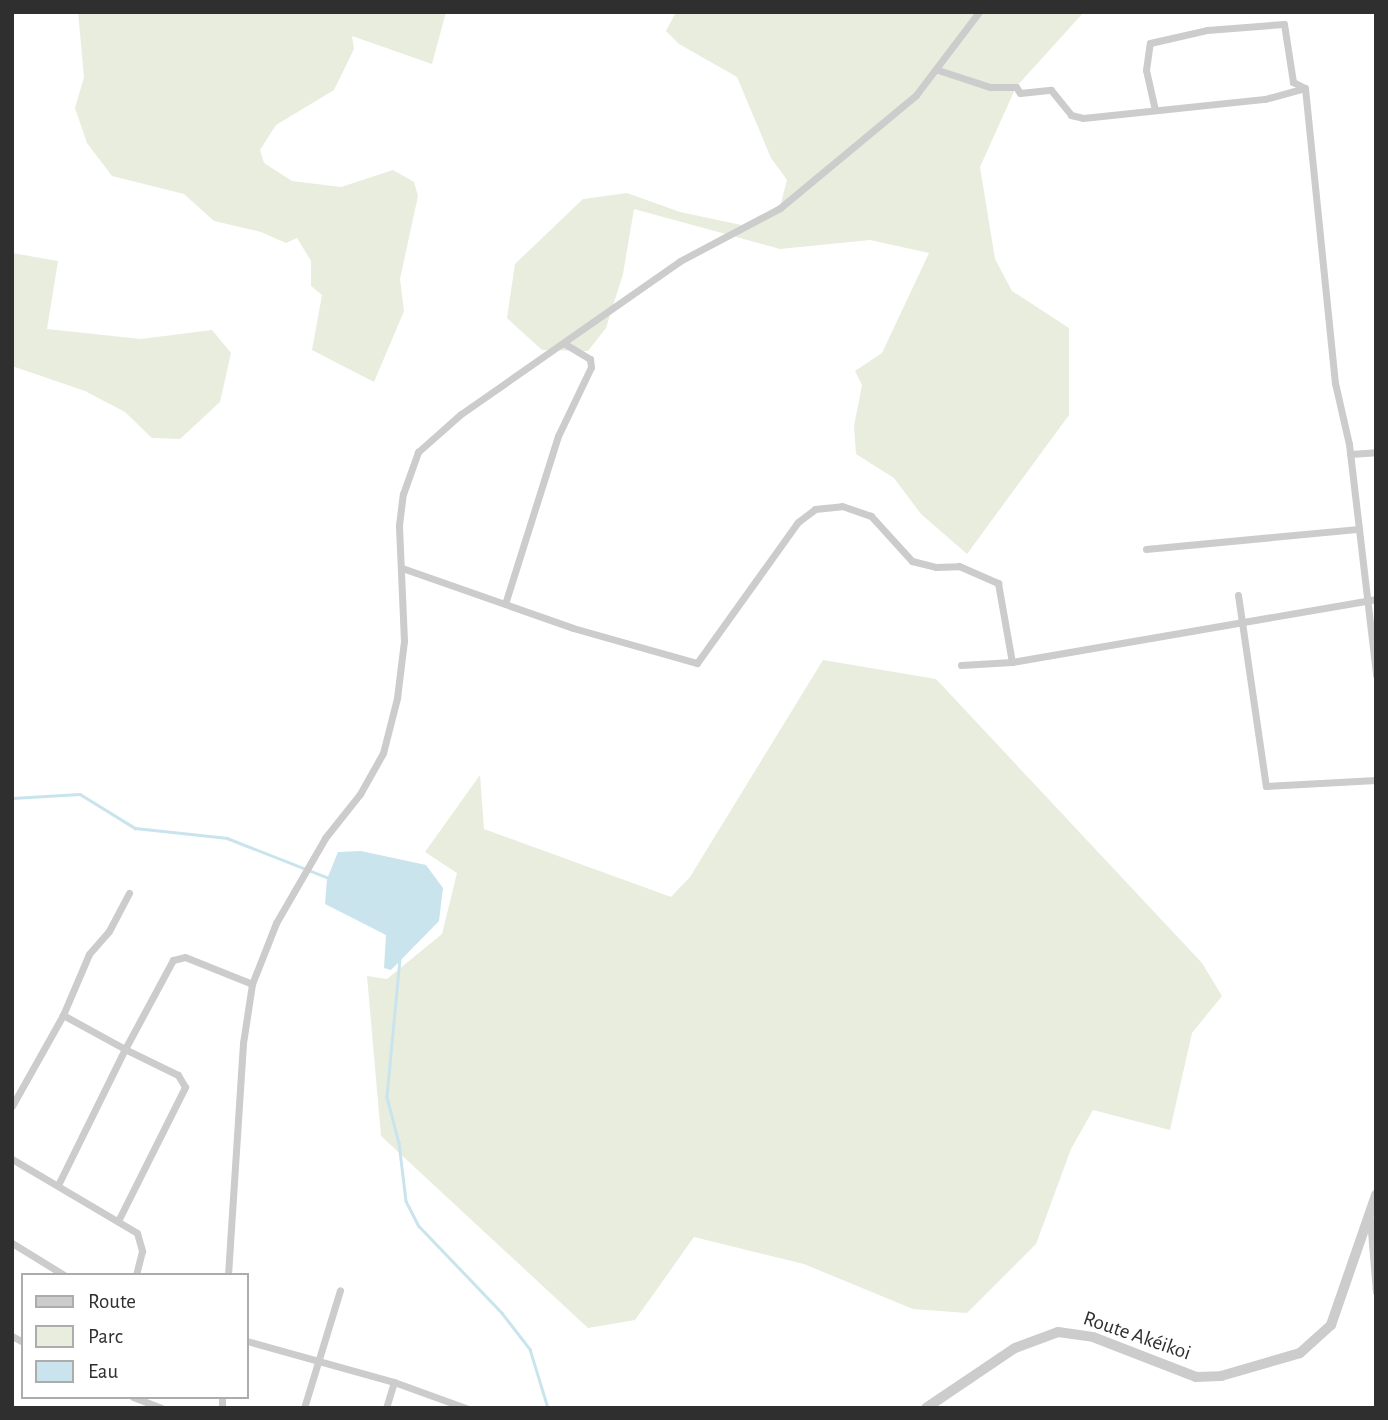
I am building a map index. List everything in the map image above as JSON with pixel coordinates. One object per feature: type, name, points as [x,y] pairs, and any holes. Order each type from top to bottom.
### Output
[{"type":"street","points":[[228,1273],[243,1043],[252,984],[283,911],[325,838],[360,794],[383,753],[397,698],[404,640],[403,494],[418,452],[443,428],[680,261],[780,208],[916,94],[938,71],[979,12]]},
{"type":"street","points":[[1154,110],[1146,70],[1147,48],[1156,40],[1207,30],[1284,24],[1293,82],[1305,88]]},
{"type":"street","points":[[938,71],[990,88],[1016,87],[1020,93],[1051,90],[1076,117],[1265,99],[1305,88]]},
{"type":"street","points":[[1305,88],[1335,383],[1350,454],[1359,529],[1372,600],[1376,675]]},
{"type":"street","points":[[505,604],[558,436],[591,367],[590,359],[563,343]]},
{"type":"street","points":[[1350,454],[1376,452]]},
{"type":"street","points":[[402,568],[505,604],[697,663],[798,522],[815,509],[842,506],[871,516],[912,561],[936,568],[959,566],[999,583],[1012,662]]},
{"type":"street","points":[[1146,549],[1359,529]]},
{"type":"street","points":[[1238,595],[1266,786],[1376,780]]},
{"type":"street","points":[[961,665],[1012,662],[1372,600]]},
{"type":"street","points":[[12,1106],[63,1015],[89,954],[109,931],[129,893]]},
{"type":"street","points":[[58,1185],[125,1049],[178,957],[252,984]]},
{"type":"street","points":[[63,1015],[178,1074],[185,1087],[118,1221]]},
{"type":"street","points":[[12,1159],[118,1221],[141,1241],[136,1273]]},
{"type":"street","name":"Route Akéikoi","points":[[926,1408],[1015,1349],[1058,1332],[1093,1337],[1196,1377],[1221,1376],[1300,1353],[1331,1325],[1345,1292],[1376,1195]]},
{"type":"street","points":[[1369,1211],[1376,1292]]},
{"type":"street","points":[[12,1243],[61,1273]]},
{"type":"street","points":[[304,1408],[340,1290]]},
{"type":"street","points":[[248,1341],[394,1382],[466,1408]]},
{"type":"street","points":[[386,1408],[394,1382]]},
{"type":"street","points":[[138,1399],[161,1408]]},
{"type":"green space","points":[[78,12],[446,12],[432,64],[352,36],[354,49],[334,90],[276,125],[260,150],[264,163],[292,181],[341,187],[393,170],[414,182],[418,196],[400,279],[404,311],[374,382],[312,350],[322,295],[311,286],[311,261],[297,238],[286,243],[261,232],[214,221],[184,194],[112,176],[87,143],[75,108],[84,77]]},
{"type":"green space","points":[[676,12],[1084,12],[1016,87],[980,167],[995,259],[1012,291],[1069,328],[1069,415],[967,554],[921,514],[894,478],[856,454],[854,426],[862,385],[855,371],[882,353],[929,253],[870,240],[780,249],[634,209],[623,274],[606,328],[588,351],[542,350],[507,318],[515,264],[583,199],[627,193],[680,212],[746,226],[780,207],[787,180],[771,158],[737,77],[679,44],[666,31]]},
{"type":"green space","points":[[12,253],[58,261],[47,329],[141,339],[212,330],[231,353],[220,402],[180,439],[152,438],[125,412],[85,391],[12,366]]},
{"type":"green space","points":[[823,660],[936,679],[1202,963],[1222,996],[1192,1033],[1170,1130],[1093,1110],[1071,1149],[1036,1244],[967,1313],[913,1309],[804,1264],[694,1237],[635,1320],[588,1328],[381,1136],[367,976],[387,979],[442,934],[457,873],[425,852],[480,775],[484,829],[671,897],[690,877]]},
{"type":"water","points":[[361,851],[426,865],[443,888],[439,921],[391,970],[384,968],[386,935],[325,904],[327,879],[338,852]]},
{"type":"waterway","points":[[12,798],[80,794],[135,828],[227,838],[329,878]]},
{"type":"waterway","points":[[400,959],[387,1097],[399,1143],[406,1201],[419,1226],[502,1313],[530,1349],[548,1408]]}]
